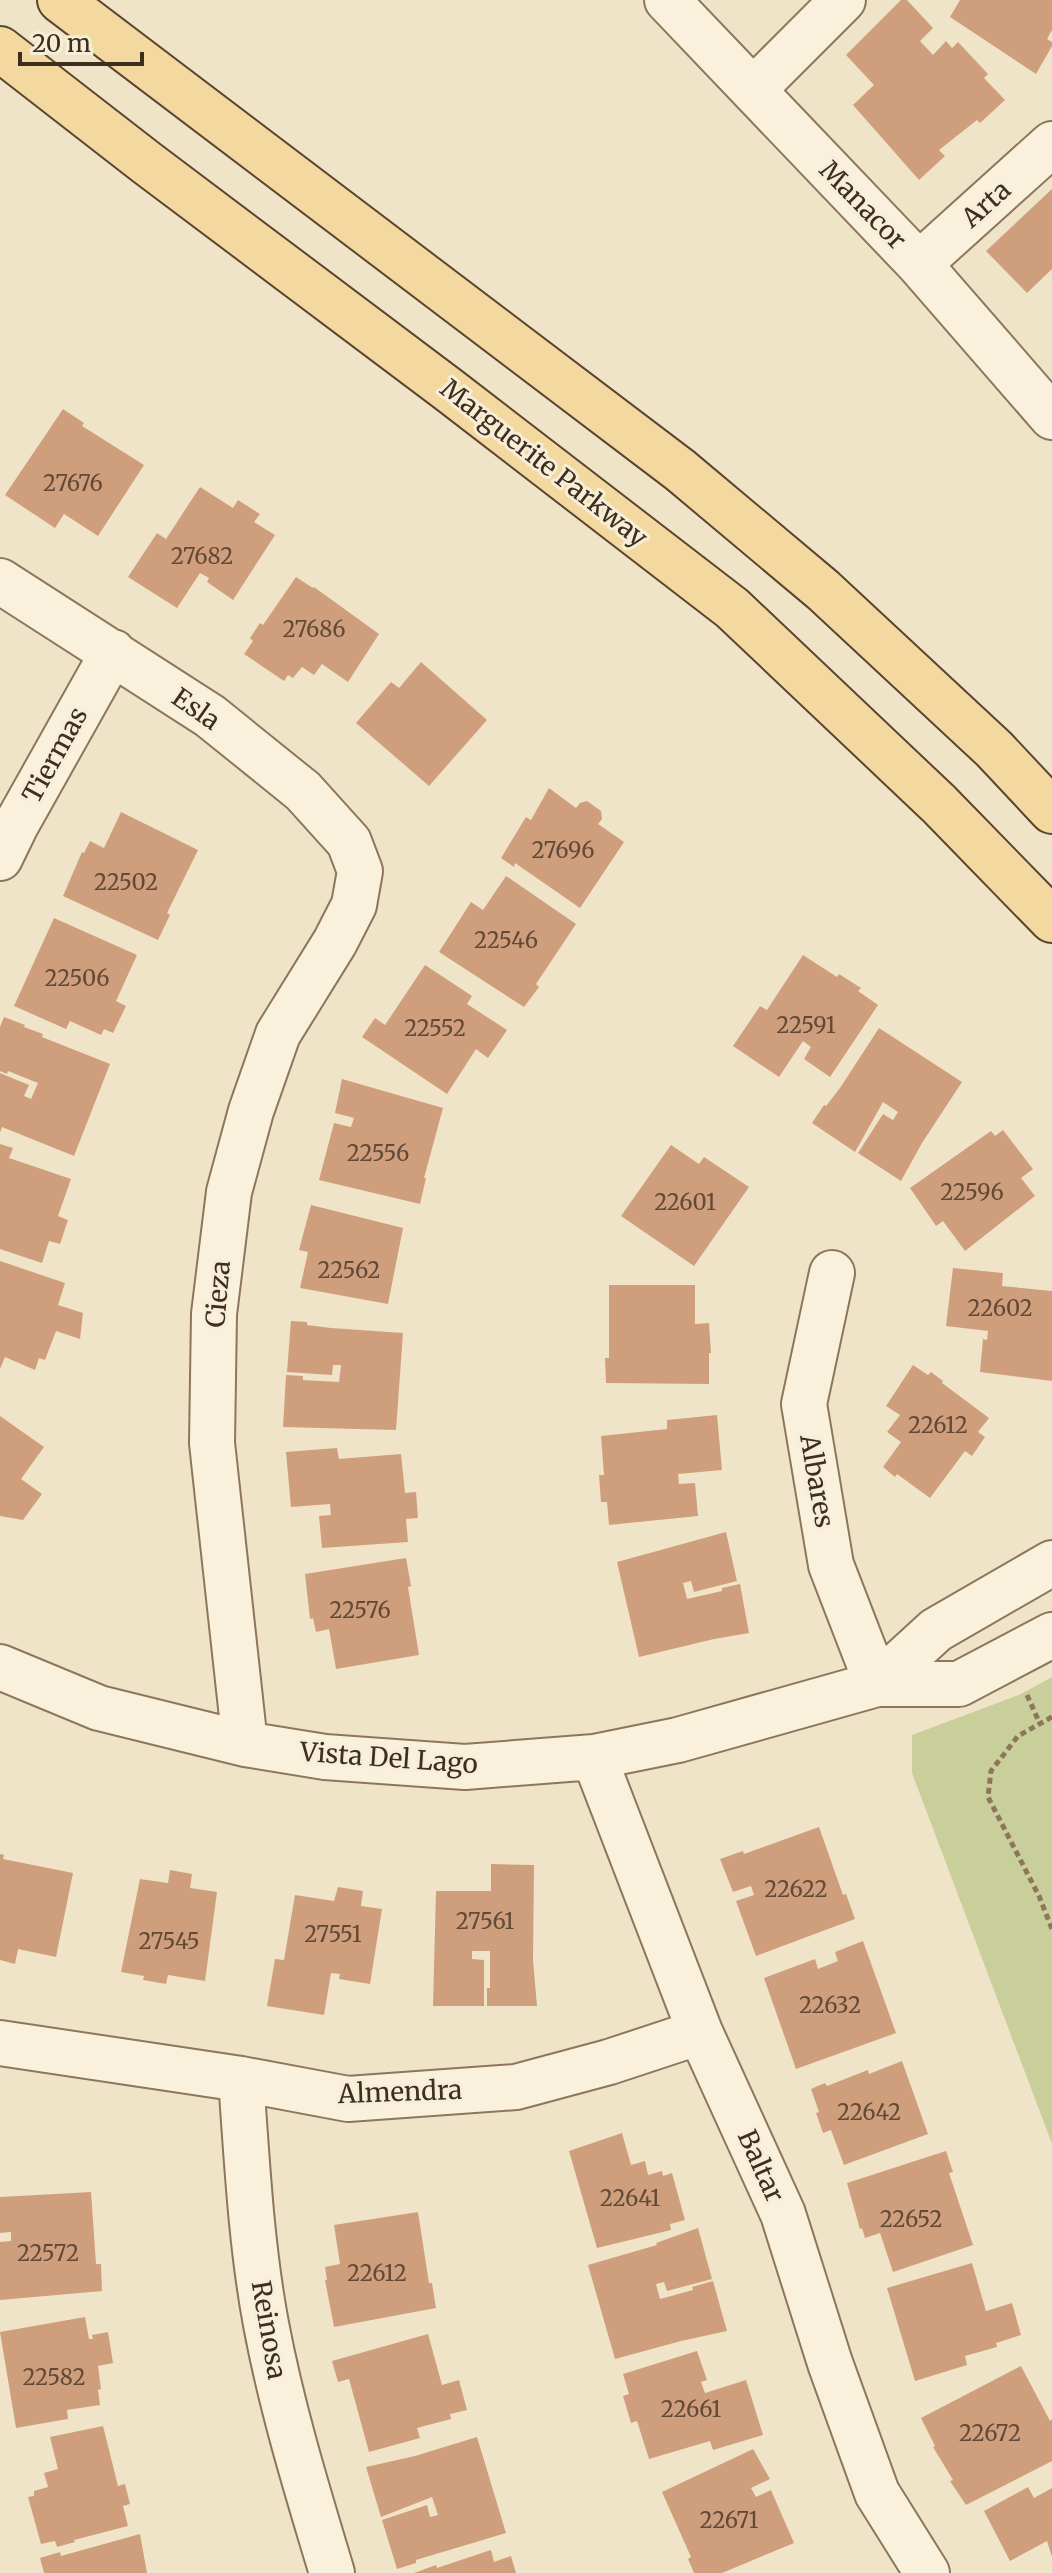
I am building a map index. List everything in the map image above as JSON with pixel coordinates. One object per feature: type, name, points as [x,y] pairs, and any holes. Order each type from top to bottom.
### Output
[{"type":"main road","points":[[60,0],[680,470],[834,600],[994,749],[1052,811]]},
{"type":"main road","name":"Marguerite Parkway","points":[[0,49],[732,608],[939,804],[1052,920]]},
{"type":"street","name":"Manacor","points":[[667,0],[919,264],[1052,417]]},
{"type":"street","points":[[753,90],[843,0]]},
{"type":"street","name":"Arta","points":[[919,264],[1052,144]]},
{"type":"street","name":"Esla","points":[[0,581],[210,716],[303,791],[349,842],[360,871]]},
{"type":"street","name":"Tiermas","points":[[0,858],[113,652]]},
{"type":"street","name":"Cieza","points":[[245,1744],[212,1443],[214,1314],[229,1192],[251,1111],[278,1034],[335,942],[354,905],[360,871]]},
{"type":"street","name":"Albares","points":[[832,1273],[804,1404],[831,1565],[877,1684]]},
{"type":"street","name":"Vista Del Lago","points":[[877,1684],[936,1630],[1052,1563]]},
{"type":"street","name":"Vista Del Lago","points":[[0,1667],[99,1708],[245,1744],[325,1757],[465,1767],[594,1757],[678,1740],[877,1684],[959,1684],[1052,1635]]},
{"type":"street","name":"Baltar","points":[[594,1757],[700,2032],[783,2214],[830,2363],[877,2493],[927,2573]]},
{"type":"street","name":"Almendra","points":[[0,2043],[241,2079],[348,2099],[516,2087],[609,2062],[700,2032]]},
{"type":"street","name":"Reinosa","points":[[241,2079],[265,2321],[289,2433],[332,2573]]},
{"type":"path","points":[[1024,1688],[1040,1724]]},
{"type":"path","points":[[1052,1717],[1018,1736],[991,1771],[988,1797],[1039,1896],[1052,1929]]},
{"type":"green space","points":[[1052,1677],[1052,2144],[912,1773],[912,1735],[1019,1695]]},
{"type":"building","points":[[901,0],[907,0],[933,28],[920,41],[933,55],[946,41],[952,48],[958,42],[988,74],[984,78],[1005,100],[980,123],[977,120],[939,150],[945,156],[919,180],[853,105],[874,85],[846,55]]},
{"type":"building","points":[[960,0],[1052,0],[1052,30],[1047,39],[1052,46],[1036,74],[950,17]]},
{"type":"building","points":[[1052,189],[1052,269],[1027,293],[986,251]]},
{"type":"building","points":[[63,409],[84,423],[82,426],[144,465],[98,536],[64,514],[55,528],[5,495]]},
{"type":"building","points":[[200,487],[233,508],[238,500],[260,514],[254,522],[275,535],[233,600],[207,582],[209,578],[200,573],[177,608],[128,577],[157,533],[166,539]]},
{"type":"building","points":[[296,577],[379,634],[348,682],[322,664],[314,675],[302,667],[293,678],[288,675],[284,681],[244,654],[260,623],[263,625]]},
{"type":"building","points":[[421,662],[487,720],[429,786],[356,723],[391,682],[399,688]]},
{"type":"building","points":[[549,788],[576,808],[587,801],[601,811],[602,819],[598,824],[624,842],[580,908],[515,863],[514,867],[501,858],[526,817],[531,820]]},
{"type":"building","points":[[121,812],[198,850],[167,913],[170,915],[158,940],[63,896],[82,852],[90,841],[104,848]]},
{"type":"building","points":[[506,876],[576,924],[524,1007],[439,952],[471,902],[483,910]]},
{"type":"building","points":[[54,918],[137,955],[116,1001],[126,1006],[113,1033],[104,1029],[101,1035],[70,1021],[66,1029],[14,1006]]},
{"type":"building","points":[[803,955],[861,988],[858,991],[878,1005],[830,1077],[804,1059],[811,1047],[803,1041],[779,1077],[733,1046],[760,1006],[767,1010]]},
{"type":"building","points":[[425,965],[472,996],[467,1004],[507,1030],[488,1058],[476,1049],[447,1094],[362,1037],[375,1018],[385,1025]]},
{"type":"building","points":[[4,1017],[43,1034],[42,1037],[110,1064],[74,1156],[2,1127],[0,1133],[0,1073],[29,1085],[24,1096],[31,1099],[38,1083],[8,1071],[7,1074],[0,1071],[0,1027]]},
{"type":"building","points":[[879,1028],[962,1082],[901,1181],[858,1153],[883,1114],[893,1120],[898,1112],[883,1102],[855,1152],[812,1123],[840,1088]]},
{"type":"building","points":[[342,1079],[443,1108],[420,1204],[319,1180],[334,1123],[351,1127],[354,1118],[335,1113]]},
{"type":"building","points":[[1003,1130],[1033,1169],[1021,1178],[1035,1196],[965,1251],[943,1221],[936,1226],[910,1188],[991,1131],[995,1136]]},
{"type":"building","points":[[0,1144],[13,1148],[9,1158],[71,1179],[58,1216],[68,1220],[60,1244],[49,1241],[42,1263],[0,1249]]},
{"type":"building","points":[[671,1145],[699,1164],[704,1157],[749,1187],[694,1266],[621,1216]]},
{"type":"building","points":[[311,1205],[403,1228],[388,1304],[300,1288],[308,1252],[299,1250]]},
{"type":"building","points":[[0,1261],[65,1283],[58,1305],[83,1313],[80,1339],[56,1331],[45,1360],[39,1358],[35,1370],[5,1357],[0,1369]]},
{"type":"building","points":[[953,1268],[1003,1273],[1002,1286],[1052,1291],[1052,1381],[980,1372],[983,1339],[987,1340],[988,1331],[946,1326]]},
{"type":"building","points":[[609,1285],[695,1285],[695,1324],[709,1323],[709,1384],[606,1383]]},
{"type":"building","points":[[291,1321],[331,1328],[403,1333],[396,1430],[283,1427],[286,1375],[303,1376],[303,1380],[339,1382],[341,1365],[333,1365],[332,1375],[287,1372]]},
{"type":"building","points":[[913,1365],[928,1375],[931,1372],[989,1418],[978,1432],[985,1437],[972,1456],[965,1451],[930,1498],[883,1467],[901,1442],[887,1432],[900,1415],[886,1406]]},
{"type":"building","points":[[717,1415],[722,1470],[678,1474],[679,1484],[695,1483],[698,1516],[609,1525],[607,1502],[601,1502],[599,1475],[604,1475],[601,1436],[667,1429],[667,1420]]},
{"type":"building","points":[[0,1416],[44,1447],[21,1479],[42,1494],[23,1520],[0,1516]]},
{"type":"building","points":[[337,1448],[339,1459],[401,1454],[405,1493],[416,1492],[418,1518],[406,1519],[408,1542],[322,1548],[319,1516],[331,1515],[330,1504],[291,1507],[286,1452]]},
{"type":"building","points":[[726,1532],[737,1581],[694,1592],[691,1581],[683,1583],[687,1599],[740,1584],[749,1633],[639,1657],[617,1562]]},
{"type":"building","points":[[406,1558],[419,1655],[336,1669],[329,1629],[316,1632],[313,1618],[310,1619],[305,1574]]},
{"type":"building","points":[[819,1827],[843,1895],[846,1894],[855,1919],[756,1956],[736,1901],[754,1895],[751,1886],[733,1892],[720,1859],[743,1851],[744,1854]]},
{"type":"building","points":[[0,1854],[4,1855],[3,1859],[73,1873],[56,1957],[18,1949],[15,1964],[0,1960]]},
{"type":"building","points":[[491,1864],[534,1865],[533,1960],[537,2006],[487,2006],[490,1951],[472,1951],[472,1959],[484,1960],[484,2006],[433,2006],[436,1891],[491,1891]]},
{"type":"building","points":[[170,1870],[192,1874],[190,1888],[217,1892],[205,1981],[168,1975],[166,1984],[121,1972],[140,1879],[168,1883]]},
{"type":"building","points":[[338,1887],[363,1891],[361,1906],[382,1909],[370,1984],[339,1979],[340,1974],[331,1973],[324,2015],[267,2006],[275,1959],[284,1960],[295,1895],[334,1901]]},
{"type":"building","points":[[863,1941],[896,2033],[796,2069],[764,1978],[815,1959],[818,1969],[838,1961],[835,1952]]},
{"type":"building","points":[[902,2061],[928,2134],[844,2165],[831,2130],[823,2133],[811,2089],[868,2070],[869,2074]]},
{"type":"building","points":[[622,2133],[631,2165],[645,2161],[648,2175],[662,2171],[663,2176],[672,2173],[685,2220],[670,2224],[671,2230],[597,2248],[569,2151]]},
{"type":"building","points":[[946,2151],[953,2172],[949,2173],[973,2245],[893,2272],[880,2233],[865,2238],[860,2229],[847,2183]]},
{"type":"building","points":[[91,2192],[96,2264],[101,2264],[102,2291],[0,2300],[0,2242],[11,2241],[11,2232],[0,2233],[0,2197]]},
{"type":"building","points":[[418,2212],[436,2308],[334,2327],[325,2267],[340,2264],[334,2225]]},
{"type":"building","points":[[698,2228],[712,2279],[667,2291],[664,2282],[656,2284],[660,2299],[713,2281],[727,2331],[615,2359],[588,2265],[657,2245]]},
{"type":"building","points":[[972,2263],[986,2311],[1012,2303],[1021,2335],[996,2343],[997,2347],[965,2356],[967,2365],[915,2381],[887,2288]]},
{"type":"building","points":[[85,2317],[89,2339],[93,2339],[92,2335],[108,2332],[113,2363],[98,2366],[100,2405],[67,2410],[68,2419],[16,2428],[0,2332]]},
{"type":"building","points":[[428,2334],[442,2385],[459,2380],[467,2410],[450,2414],[451,2419],[417,2428],[420,2438],[369,2452],[349,2379],[338,2382],[332,2361]]},
{"type":"building","points":[[697,2351],[707,2380],[701,2382],[705,2393],[746,2380],[763,2435],[713,2450],[710,2441],[649,2459],[637,2421],[631,2423],[623,2396],[629,2394],[623,2374]]},
{"type":"building","points":[[1021,2366],[1050,2421],[1052,2419],[1052,2461],[966,2505],[950,2481],[953,2480],[933,2447],[921,2418]]},
{"type":"building","points":[[103,2426],[118,2486],[125,2484],[130,2504],[123,2506],[128,2526],[57,2547],[55,2541],[41,2544],[28,2497],[34,2496],[34,2491],[48,2487],[44,2473],[58,2469],[50,2437]]},
{"type":"building","points":[[477,2437],[506,2533],[416,2560],[416,2563],[397,2569],[382,2520],[427,2505],[430,2517],[438,2515],[432,2497],[381,2517],[366,2467]]},
{"type":"building","points":[[753,2449],[770,2479],[751,2488],[756,2497],[771,2490],[794,2543],[722,2573],[694,2573],[688,2559],[691,2557],[662,2492]]},
{"type":"building","points":[[1028,2487],[1034,2498],[1052,2488],[1052,2557],[1047,2541],[1010,2561],[984,2511]]},
{"type":"building","points":[[140,2534],[147,2573],[44,2573],[40,2558],[60,2552],[61,2556]]},
{"type":"building","points":[[491,2550],[494,2562],[511,2556],[516,2573],[414,2573],[436,2565],[437,2568]]}]
